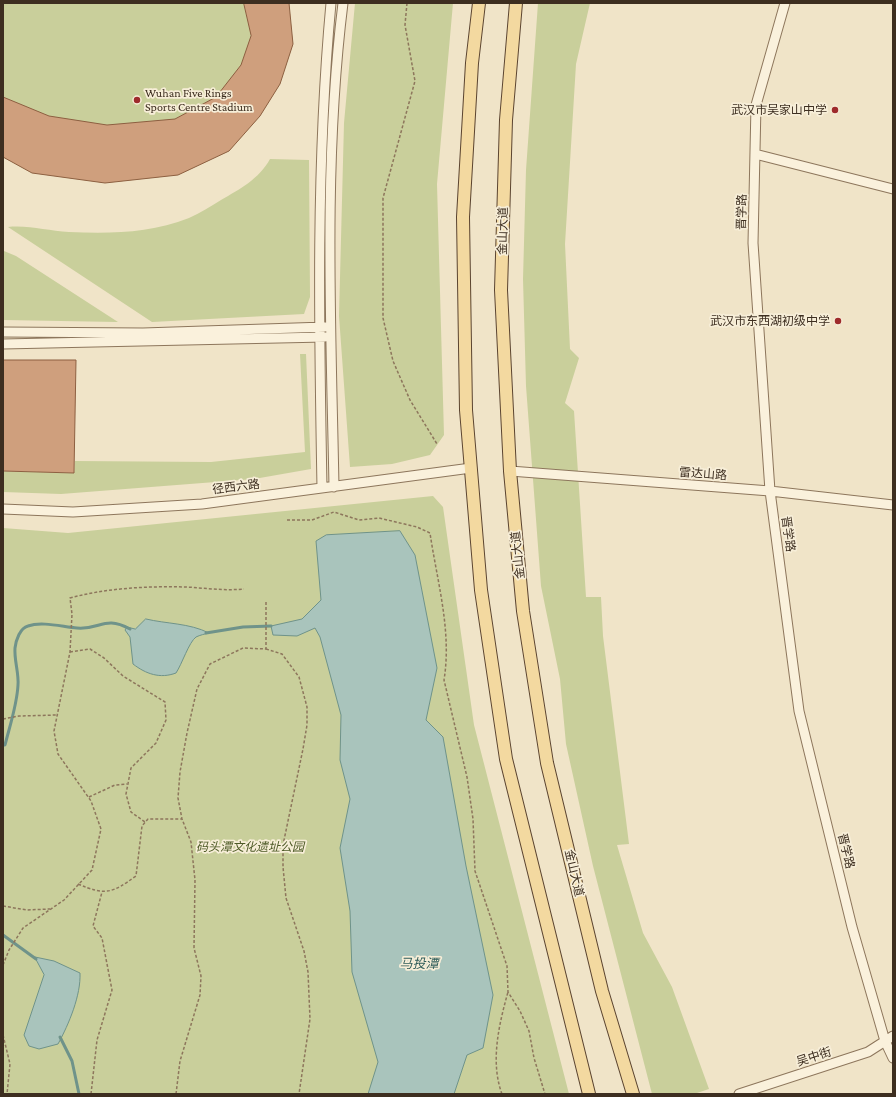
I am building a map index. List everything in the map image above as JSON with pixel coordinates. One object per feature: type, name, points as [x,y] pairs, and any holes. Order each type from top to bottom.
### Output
[{"type":"main road","points":[[479,3],[472,63],[463,217],[466,410],[481,590],[506,759],[589,1094]]},
{"type":"main road","name":"金山大道","points":[[516,3],[506,120],[501,290],[510,471],[523,611],[547,763],[602,991],[633,1094]]},
{"type":"street","points":[[322,488],[320,327],[322,134],[331,3]]},
{"type":"street","points":[[334,487],[330,277],[334,109],[342,3]]},
{"type":"street","name":"晋学路","points":[[786,3],[756,105],[753,243],[770,491],[799,711],[852,927],[889,1039],[893,1058]]},
{"type":"street","points":[[755,154],[893,189]]},
{"type":"street","points":[[3,332],[142,333],[331,326]]},
{"type":"street","points":[[3,344],[331,336]]},
{"type":"street","name":"径西六路","points":[[3,509],[73,512],[202,504],[471,468]]},
{"type":"street","name":"雷达山路","points":[[510,471],[770,491],[893,505]]},
{"type":"street","name":"吴中街","points":[[739,1094],[868,1052],[889,1039]]},
{"type":"path","points":[[407,3],[405,25],[415,81],[382,198],[383,318],[393,361],[410,400],[438,444]]},
{"type":"path","points":[[287,520],[312,520],[334,512],[359,520],[379,518],[417,527],[430,533],[443,609],[446,664],[444,680],[467,777],[473,819],[475,871],[507,966],[508,992],[498,1030],[497,1060],[499,1087],[502,1094]]},
{"type":"path","points":[[3,965],[23,928],[64,900],[92,870],[101,829],[89,797],[58,754],[54,731],[70,652],[72,621],[70,598],[109,590],[162,587],[226,590],[244,589]]},
{"type":"path","points":[[266,601],[266,649]]},
{"type":"path","points":[[176,1094],[180,1061],[200,995],[201,976],[194,948],[195,880],[191,842],[182,819],[178,798],[180,772],[197,689],[210,664],[243,648],[266,649],[282,654],[299,677],[307,707],[307,725],[304,743],[283,845],[286,898],[300,938],[308,972],[310,1019],[299,1094]]},
{"type":"path","points":[[70,652],[90,650],[104,658],[123,676],[165,702],[166,720],[156,743],[131,768],[127,784],[126,794],[131,812],[145,822]]},
{"type":"path","points":[[3,719],[19,716],[57,715]]},
{"type":"path","points":[[89,797],[115,785],[127,784]]},
{"type":"path","points":[[78,884],[98,892],[119,888],[136,876],[142,826],[145,822],[148,819],[182,819]]},
{"type":"path","points":[[91,1094],[97,1040],[112,990],[102,938],[93,926],[102,892]]},
{"type":"path","points":[[3,906],[27,910],[50,909]]},
{"type":"path","points":[[508,992],[520,1011],[529,1031],[534,1058],[545,1094]]},
{"type":"path","points":[[3,1035],[10,1064],[7,1094]]},
{"type":"green space","name":"Wuhan Five Rings Sports Centre Stadium","points":[[3,3],[289,3],[293,44],[280,84],[260,116],[229,151],[178,175],[105,183],[32,173],[3,157]]},
{"type":"green space","points":[[355,3],[453,3],[437,184],[444,435],[430,455],[392,464],[350,467],[339,316],[344,123]]},
{"type":"green space","points":[[538,3],[590,3],[576,64],[565,244],[570,349],[579,358],[565,403],[574,411],[586,597],[601,597],[603,636],[629,844],[617,845],[643,933],[672,987],[709,1089],[694,1094],[652,1094],[593,866],[566,744],[560,679],[541,586],[526,386],[523,279],[526,170]]},
{"type":"green space","points":[[270,159],[309,160],[310,297],[304,314],[152,322],[8,227],[100,233],[145,230],[160,227],[189,218],[235,192],[255,178]]},
{"type":"green space","points":[[4,251],[16,256],[118,322],[3,320]]},
{"type":"green space","points":[[300,354],[306,354],[311,469],[254,479],[61,494],[3,492],[3,471],[74,473],[75,461],[211,462],[305,452]]},
{"type":"green space","name":"码头潭文化遗址公园","points":[[433,496],[443,507],[474,725],[569,1094],[3,1094],[3,528],[68,533]]},
{"type":"water","name":"马投潭","points":[[400,531],[415,555],[437,668],[426,720],[443,737],[466,866],[493,995],[483,1048],[467,1055],[454,1094],[368,1094],[378,1062],[352,972],[350,911],[340,848],[350,799],[340,760],[341,715],[320,637],[315,628],[297,636],[273,635],[271,626],[302,619],[321,600],[316,541],[326,535]]},
{"type":"water","points":[[146,619],[186,625],[209,633],[198,636],[193,640],[176,673],[164,676],[148,673],[133,664],[130,637],[125,630],[127,627],[135,629]]},
{"type":"water","points":[[35,957],[54,961],[80,973],[79,991],[74,1009],[58,1044],[39,1049],[29,1046],[24,1035],[44,975]]},
{"type":"building","points":[[244,3],[289,3],[293,44],[280,84],[260,116],[229,151],[178,175],[105,183],[32,173],[3,157],[3,97],[49,116],[107,125],[175,119],[216,97],[241,65],[251,36]]},
{"type":"building","points":[[3,360],[76,360],[74,473],[3,471]]},
{"type":"waterway","points":[[3,745],[5,745],[13,715],[17,692],[18,680],[15,648],[17,638],[25,627],[40,624],[85,628],[114,623],[130,629]]},
{"type":"waterway","points":[[206,633],[243,627],[271,626]]},
{"type":"waterway","points":[[3,935],[36,959]]},
{"type":"waterway","points":[[60,1037],[72,1061],[79,1094]]},
{"type":"place","name":"Wuhan Five Rings Sports Centre Stadium","points":[[137,100]]},
{"type":"place","name":"武汉市吴家山中学","points":[[835,110]]},
{"type":"place","name":"武汉市东西湖初级中学","points":[[838,321]]}]
